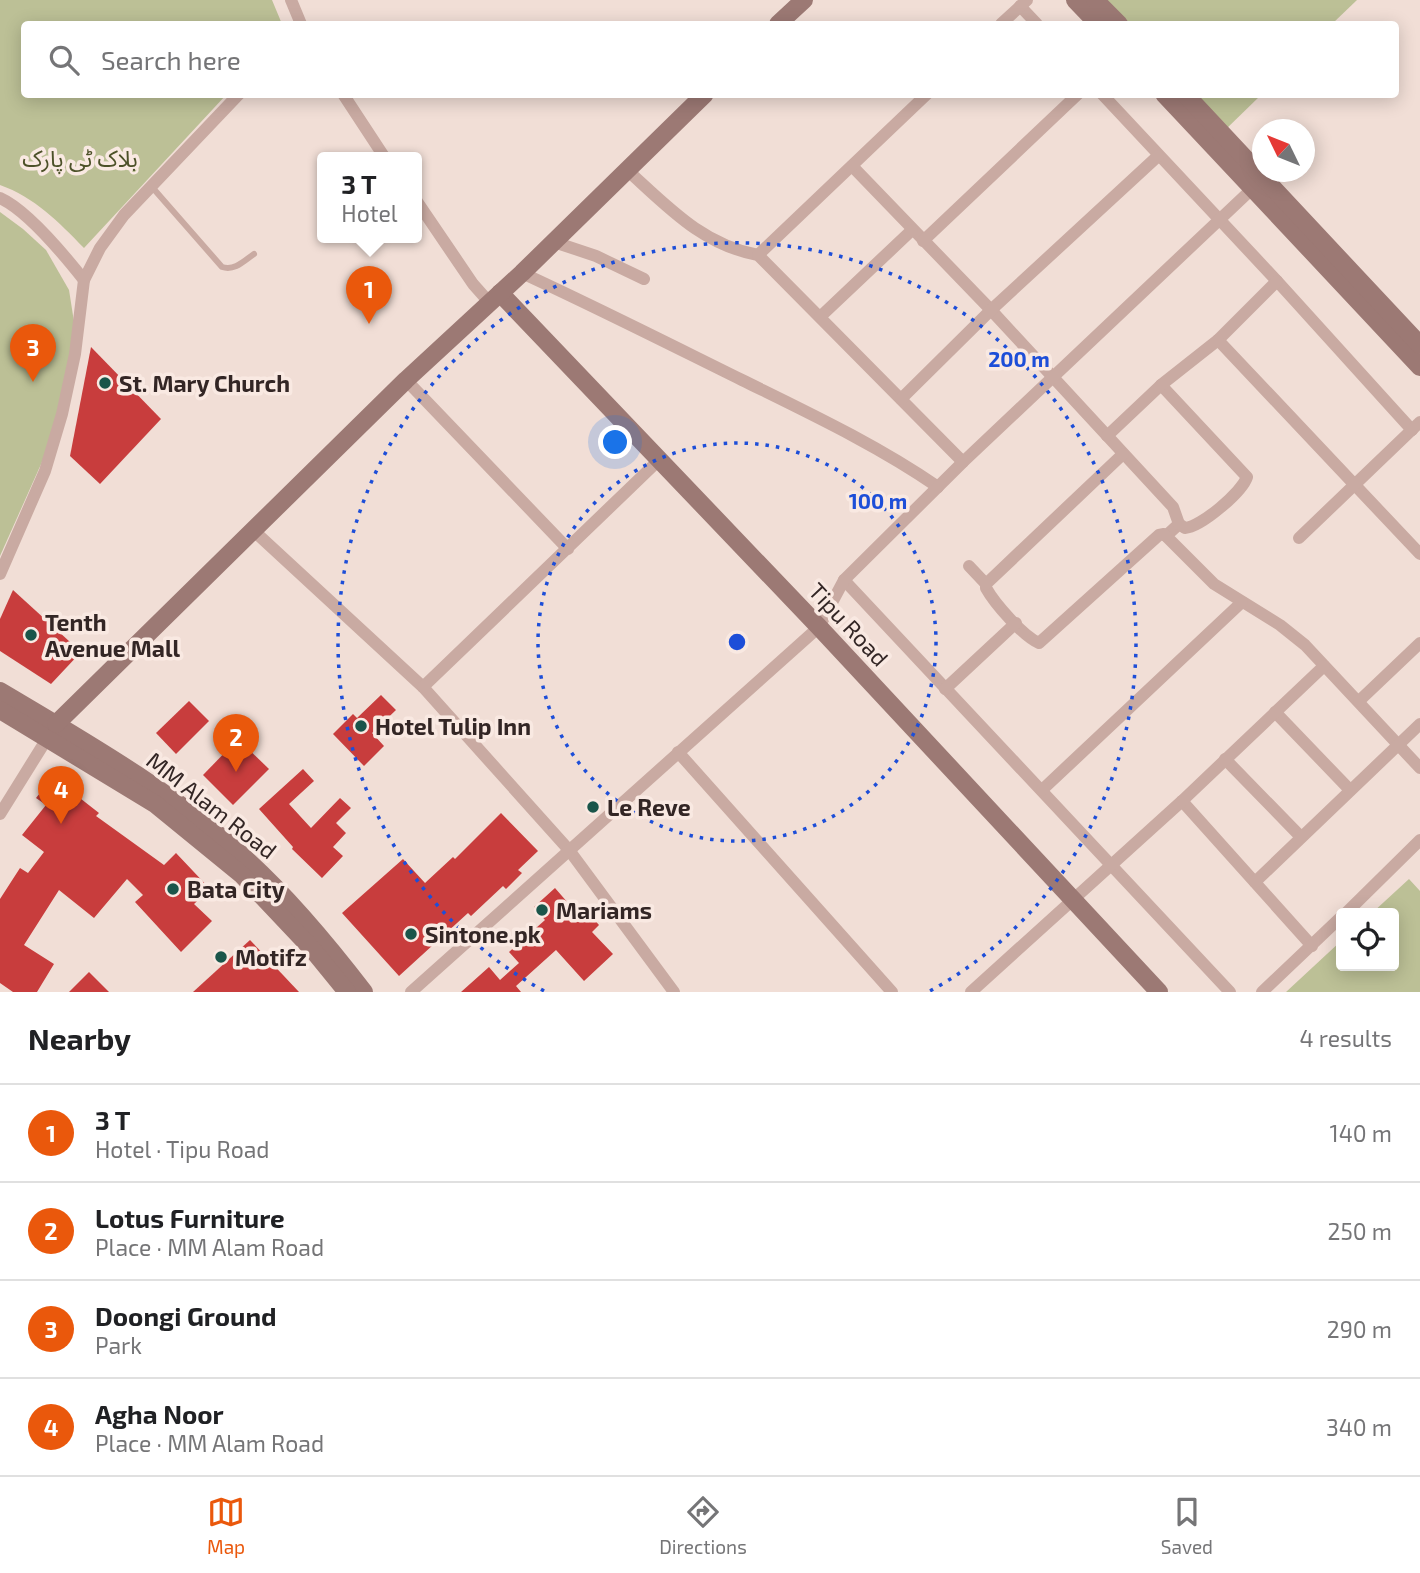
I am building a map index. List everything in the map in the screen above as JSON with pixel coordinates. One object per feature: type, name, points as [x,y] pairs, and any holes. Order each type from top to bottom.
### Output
[{"type":"street","points":[[291,0],[300,21]]},
{"type":"street","points":[[781,21],[804,0]]},
{"type":"street","points":[[1075,0],[1095,21]]},
{"type":"street","points":[[1095,0],[1116,21]]},
{"type":"street","points":[[1004,21],[1023,3],[1035,21]]},
{"type":"street","points":[[0,574],[45,471],[62,414],[75,354],[84,281],[100,248],[150,185],[235,98]]},
{"type":"street","points":[[347,98],[381,152]]},
{"type":"street","points":[[0,814],[52,731],[406,380],[522,273],[701,98]]},
{"type":"street","points":[[758,255],[923,98]]},
{"type":"street","points":[[923,241],[1074,98]]},
{"type":"street","points":[[1106,98],[1218,220],[1416,426],[1299,538]]},
{"type":"street","points":[[1168,98],[1420,367]]},
{"type":"street","points":[[1189,98],[1420,345]]},
{"type":"street","points":[[901,398],[991,310],[1158,156]]},
{"type":"street","points":[[852,166],[1053,377],[1172,507],[1179,524],[1185,528],[1199,524],[1236,493],[1247,482],[1247,477],[1161,385]]},
{"type":"street","points":[[626,169],[708,238],[735,251],[758,255],[963,462]]},
{"type":"street","points":[[411,992],[820,627],[844,580],[963,462],[1253,188]]},
{"type":"street","points":[[0,198],[10,202],[47,237],[84,281]]},
{"type":"street","name":"Tipu Road","points":[[422,209],[473,284],[495,298],[659,460],[820,627],[1159,992]]},
{"type":"street","points":[[820,317],[912,230]]},
{"type":"street","points":[[554,242],[596,256],[644,279]]},
{"type":"street","points":[[522,273],[611,314],[839,428],[908,466],[938,487]]},
{"type":"street","points":[[1107,436],[1161,385],[1218,340],[1277,281]]},
{"type":"street","points":[[1218,340],[1420,554]]},
{"type":"street","points":[[406,380],[568,549]]},
{"type":"street","points":[[986,584],[1123,454]]},
{"type":"street","points":[[423,687],[659,460]]},
{"type":"street","points":[[1166,536],[1179,524]]},
{"type":"street","points":[[254,531],[423,687],[569,850],[674,992]]},
{"type":"street","points":[[969,566],[986,584],[989,594],[1039,643],[1159,535],[1166,536],[1214,584],[1280,625],[1305,645],[1420,768]]},
{"type":"street","points":[[844,580],[1230,992]]},
{"type":"street","points":[[1042,790],[1242,602]]},
{"type":"street","points":[[945,689],[1016,623]]},
{"type":"street","points":[[1359,701],[1420,643]]},
{"type":"street","points":[[971,992],[1182,801],[1324,666]]},
{"type":"street","name":"MM Alam Road","points":[[0,691],[155,804],[242,874],[312,949],[347,992]]},
{"type":"street","name":"MM Alam Road","points":[[0,710],[52,731],[162,791],[247,860],[319,933],[364,992]]},
{"type":"street","points":[[1275,712],[1350,790]]},
{"type":"street","points":[[1255,882],[1420,724]]},
{"type":"street","points":[[678,752],[892,992]]},
{"type":"street","points":[[1225,760],[1301,837]]},
{"type":"street","points":[[1182,801],[1312,946]]},
{"type":"street","points":[[1351,908],[1420,841]]},
{"type":"street","points":[[1262,992],[1336,923]]},
{"type":"lane","points":[[150,185],[222,267],[236,267],[254,254]]},
{"type":"green space","name":"بلاک ٹی پارک","points":[[0,0],[272,0],[281,21],[21,21],[21,98],[223,98],[84,248],[35,203],[0,185]]},
{"type":"green space","points":[[1101,0],[1357,0],[1335,21],[1121,21]]},
{"type":"green space","points":[[1190,98],[1258,98],[1222,133]]},
{"type":"green space","points":[[0,212],[46,250],[69,290],[77,341],[50,444],[0,556]]},
{"type":"green space","points":[[1409,879],[1420,891],[1420,992],[1286,992],[1336,946],[1336,971],[1399,971],[1399,908],[1377,908]]},
{"type":"building","name":"St. Mary Church","points":[[91,347],[161,419],[100,484],[70,456]]},
{"type":"building","name":"Tenth Avenue Mall","points":[[13,590],[81,652],[51,684],[0,651],[0,619]]},
{"type":"building","name":"Hotel Tulip Inn","points":[[381,695],[396,710],[372,733],[384,746],[364,766],[333,734],[353,714],[357,718]]},
{"type":"building","points":[[189,701],[209,721],[176,754],[156,733]]},
{"type":"building","points":[[238,739],[269,769],[233,805],[203,775]]},
{"type":"building","points":[[303,769],[314,781],[289,804],[311,828],[340,798],[351,808],[336,823],[346,833],[333,847],[343,856],[322,878],[292,849],[259,809]]},
{"type":"building","points":[[53,777],[99,813],[96,816],[164,865],[176,853],[210,889],[194,904],[212,921],[181,952],[135,902],[143,895],[127,879],[94,918],[59,890],[24,945],[54,964],[37,992],[13,992],[0,983],[0,899],[20,868],[28,873],[44,852],[22,835],[46,805],[36,798]]},
{"type":"building","points":[[501,813],[538,851],[518,870],[522,873],[506,889],[503,886],[471,916],[468,913],[399,976],[342,913],[403,859],[425,883],[453,857],[455,859]]},
{"type":"building","points":[[555,888],[575,911],[581,905],[599,925],[592,932],[613,954],[584,981],[556,950],[516,986],[521,992],[461,992],[489,967],[500,980],[519,963],[509,952],[545,920],[534,907]]},
{"type":"building","points":[[250,940],[299,992],[193,992]]},
{"type":"building","points":[[89,972],[109,992],[69,992]]},
{"type":"place","name":"3 T","points":[[369,324]]},
{"type":"place","name":"Doongi Ground","points":[[33,382]]},
{"type":"place","name":"St. Mary Church","points":[[105,383]]},
{"type":"place","name":"Tenth Avenue Mall","points":[[31,635]]},
{"type":"place","name":"Hotel Tulip Inn","points":[[361,726]]},
{"type":"place","name":"Lotus Furniture","points":[[236,772]]},
{"type":"place","name":"Le Reve","points":[[593,807]]},
{"type":"place","name":"Agha Noor","points":[[61,824]]},
{"type":"place","name":"Bata City","points":[[173,889]]},
{"type":"place","name":"Mariams","points":[[542,910]]},
{"type":"place","name":"Sintone.pk","points":[[411,934]]},
{"type":"place","name":"Motifz","points":[[221,957]]}]
